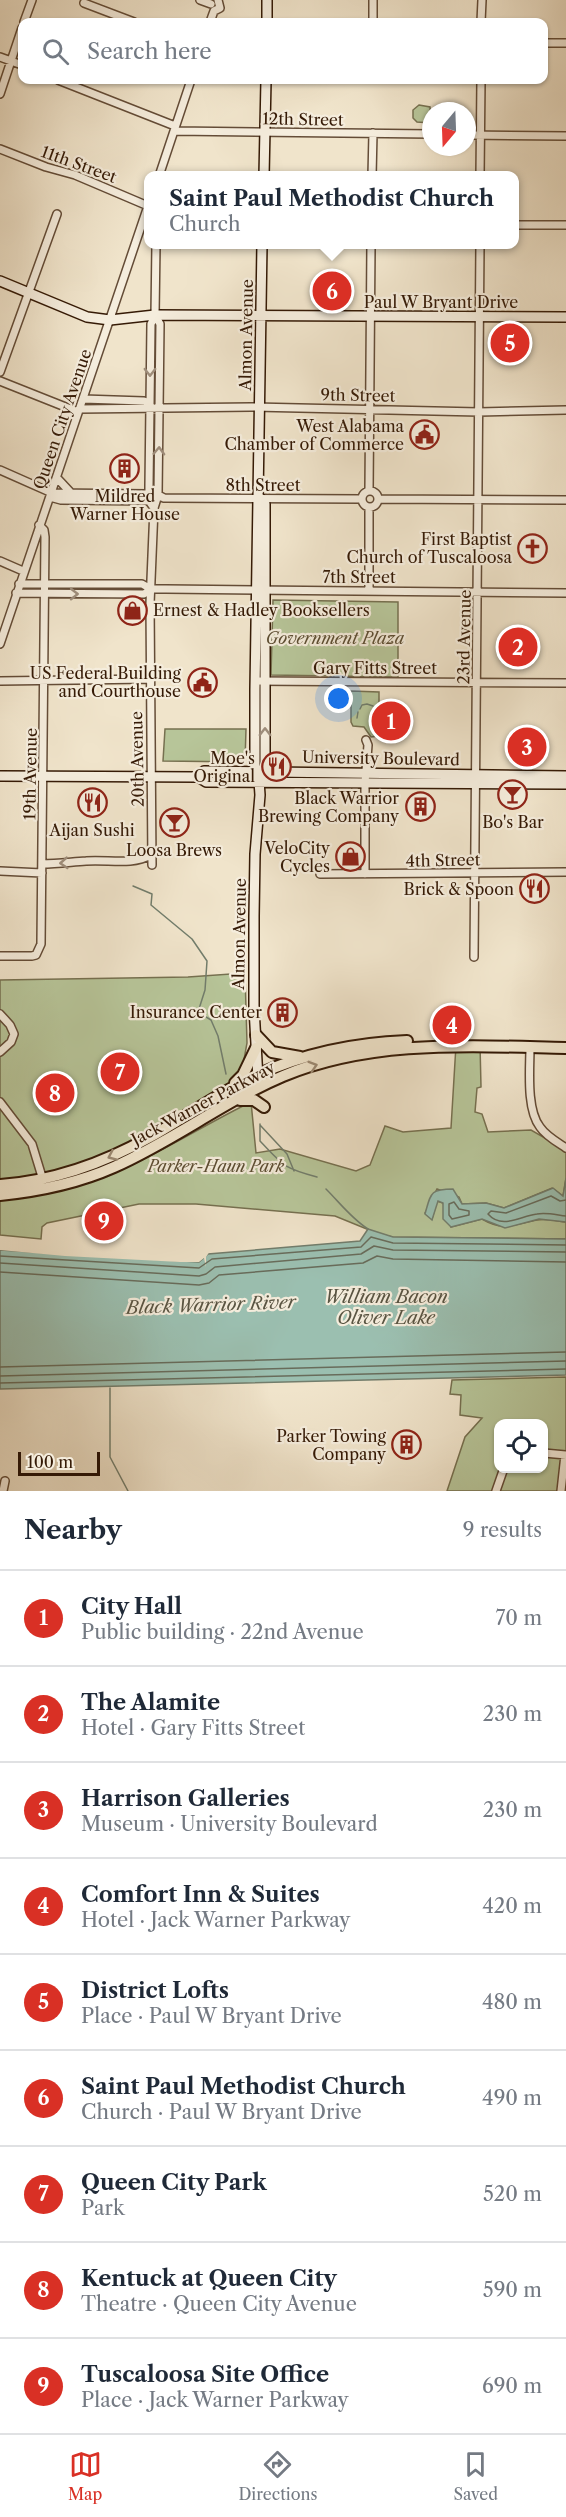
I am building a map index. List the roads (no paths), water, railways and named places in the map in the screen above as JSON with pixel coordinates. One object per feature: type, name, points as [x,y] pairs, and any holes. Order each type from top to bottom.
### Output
[{"type":"main road","points":[[267,0],[267,18]]},
{"type":"main road","points":[[264,171],[266,84]]},
{"type":"main road","name":"Almon Avenue","points":[[260,772],[266,681],[258,504],[260,498],[262,249]]},
{"type":"main road","name":"Paul W Bryant Drive","points":[[0,281],[87,317],[110,320],[155,315],[566,317]]},
{"type":"main road","name":"Almon Avenue","points":[[260,772],[255,681],[261,590]]},
{"type":"main road","name":"University Boulevard","points":[[198,777],[204,771],[368,773],[566,784]]},
{"type":"main road","points":[[259,781],[260,772]]},
{"type":"main road","name":"University Boulevard","points":[[0,776],[198,777],[206,782],[365,783],[566,776]]},
{"type":"main road","name":"Almon Avenue","points":[[259,781],[254,916],[257,1076],[261,1088]]},
{"type":"main road","points":[[256,1035],[272,1052],[303,1057]]},
{"type":"main road","name":"Jack Warner Parkway","points":[[0,1195],[43,1185],[117,1154],[230,1096],[257,1076],[303,1057],[366,1043],[566,1042]]},
{"type":"main road","name":"Jack Warner Parkway","points":[[230,1096],[261,1088],[282,1077],[324,1063],[388,1050],[419,1047],[566,1048]]},
{"type":"main road","points":[[256,1048],[230,1096],[254,1100],[264,1107]]},
{"type":"main road","name":"Jack Warner Parkway","points":[[0,1185],[43,1185]]},
{"type":"street","points":[[26,18],[33,0]]},
{"type":"street","points":[[200,0],[215,4]]},
{"type":"street","points":[[373,0],[373,18]]},
{"type":"street","points":[[481,18],[482,0]]},
{"type":"street","points":[[84,3],[123,18]]},
{"type":"street","points":[[0,94],[18,40]]},
{"type":"street","points":[[548,43],[566,43]]},
{"type":"street","points":[[0,57],[18,64]]},
{"type":"street","points":[[68,84],[175,128]]},
{"type":"street","points":[[161,171],[190,84]]},
{"type":"street","points":[[480,171],[481,84]]},
{"type":"street","name":"12th Street","points":[[175,128],[265,132],[422,134]]},
{"type":"street","points":[[372,171],[374,133]]},
{"type":"street","points":[[476,135],[566,136]]},
{"type":"street","name":"11th Street","points":[[0,148],[144,202]]},
{"type":"street","points":[[0,372],[57,214]]},
{"type":"street","name":"Queen City Avenue","points":[[0,644],[144,216]]},
{"type":"street","points":[[519,225],[566,225]]},
{"type":"street","points":[[140,229],[144,229]]},
{"type":"street","name":"20th Avenue","points":[[156,249],[155,315],[151,324],[150,407],[156,500]]},
{"type":"street","points":[[369,491],[371,249]]},
{"type":"street","name":"23rd Avenue","points":[[474,957],[480,249]]},
{"type":"street","name":"20th Avenue","points":[[152,865],[151,589],[160,407],[160,324],[155,315]]},
{"type":"street","name":"9th Street","points":[[0,381],[79,410],[150,407],[260,407],[480,411],[566,410]]},
{"type":"street","name":"9th Street","points":[[83,399],[144,401],[150,407]]},
{"type":"street","name":"8th Street","points":[[0,470],[61,500],[362,499]]},
{"type":"street","points":[[57,478],[62,486],[71,493]]},
{"type":"street","points":[[369,491],[375,493],[378,500],[376,505],[369,507],[364,505],[362,499],[363,495],[369,491]]},
{"type":"street","name":"8th Street","points":[[51,495],[71,493],[156,500]]},
{"type":"street","points":[[378,500],[566,500]]},
{"type":"street","points":[[369,507],[369,591]]},
{"type":"street","name":"19th Avenue","points":[[0,956],[32,956],[38,952],[41,944],[45,537],[44,530],[39,525]]},
{"type":"street","points":[[0,561],[23,571]]},
{"type":"street","name":"7th Street","points":[[19,584],[142,585],[151,589],[566,593]]},
{"type":"street","name":"7th Street","points":[[16,593],[144,594],[151,589]]},
{"type":"street","points":[[0,681],[150,679]]},
{"type":"street","name":"Gary Fitts Street","points":[[255,681],[566,683]]},
{"type":"street","points":[[365,874],[365,783],[368,773],[366,740]]},
{"type":"street","points":[[0,872],[86,861],[142,861],[151,855]]},
{"type":"street","name":"4th Street","points":[[320,874],[457,875],[566,872]]},
{"type":"street","points":[[0,1014],[10,1025],[14,1034],[11,1042],[0,1052]]},
{"type":"street","points":[[530,1047],[530,1080],[534,1116],[544,1132],[566,1148]]},
{"type":"street","points":[[0,1102],[32,1144],[43,1185]]},
{"type":"street","points":[[548,1453],[565,1455],[561,1491]]},
{"type":"street","points":[[496,1491],[502,1473]]},
{"type":"street","points":[[3,1491],[5,1481]]},
{"type":"water","points":[[566,1178],[566,1222],[539,1219],[505,1228],[482,1219],[451,1227],[443,1219],[443,1203],[438,1201],[432,1220],[425,1214],[430,1197],[436,1191],[453,1189],[462,1204],[486,1203],[504,1208],[553,1188],[563,1196]]},
{"type":"water","name":"William Bacon Oliver Lake","points":[[368,1229],[393,1237],[566,1239],[566,1375],[0,1389],[0,1250],[199,1262],[208,1254],[360,1241]]},
{"type":"waterway","points":[[360,709],[362,705],[373,706]]},
{"type":"waterway","points":[[357,718],[358,712]]},
{"type":"waterway","points":[[133,886],[152,894],[151,905],[192,939],[207,961],[205,990],[198,1012],[211,1020],[218,1036],[226,1074]]},
{"type":"waterway","points":[[260,1124],[260,1141],[280,1161],[290,1168],[317,1177]]},
{"type":"waterway","points":[[260,1125],[287,1154],[294,1171]]},
{"type":"waterway","points":[[326,1189],[351,1216],[368,1229]]},
{"type":"waterway","points":[[110,1388],[110,1457],[128,1491]]},
{"type":"place","name":"Saint Paul Methodist Church","points":[[332,291]]},
{"type":"place","name":"District Lofts","points":[[510,343]]},
{"type":"place","name":"West Alabama Chamber of Commerce","points":[[425,435]]},
{"type":"place","name":"Mildred Warner House","points":[[125,468]]},
{"type":"place","name":"First Baptist Church of Tuscaloosa","points":[[533,548]]},
{"type":"place","name":"Ernest & Hadley Booksellers","points":[[132,610]]},
{"type":"place","name":"The Alamite","points":[[518,647]]},
{"type":"place","name":"US Federal Building and Courthouse","points":[[202,682]]},
{"type":"place","name":"City Hall","points":[[391,721]]},
{"type":"place","name":"Harrison Galleries","points":[[527,747]]},
{"type":"place","name":"Moe's Original","points":[[276,767]]},
{"type":"place","name":"Bo's Bar","points":[[513,794]]},
{"type":"place","name":"Aijan Sushi","points":[[92,802]]},
{"type":"place","name":"Black Warrior Brewing Company","points":[[420,807]]},
{"type":"place","name":"Loosa Brews","points":[[174,822]]},
{"type":"place","name":"VeloCity Cycles","points":[[351,857]]},
{"type":"place","name":"Brick & Spoon","points":[[535,889]]},
{"type":"place","name":"Insurance Center","points":[[283,1012]]},
{"type":"place","name":"Comfort Inn & Suites","points":[[452,1025]]},
{"type":"place","name":"Queen City Park","points":[[120,1072]]},
{"type":"place","name":"Kentuck at Queen City","points":[[55,1093]]},
{"type":"place","name":"Tuscaloosa Site Office","points":[[104,1221]]},
{"type":"place","name":"Parker Towing Company","points":[[407,1445]]},
{"type":"park label","name":"Government Plaza","points":[[335,638]]},
{"type":"park label","name":"Parker-Haun Park","points":[[216,1166]]},
{"type":"water label","name":"Black Warrior River","points":[[211,1305]]}]
